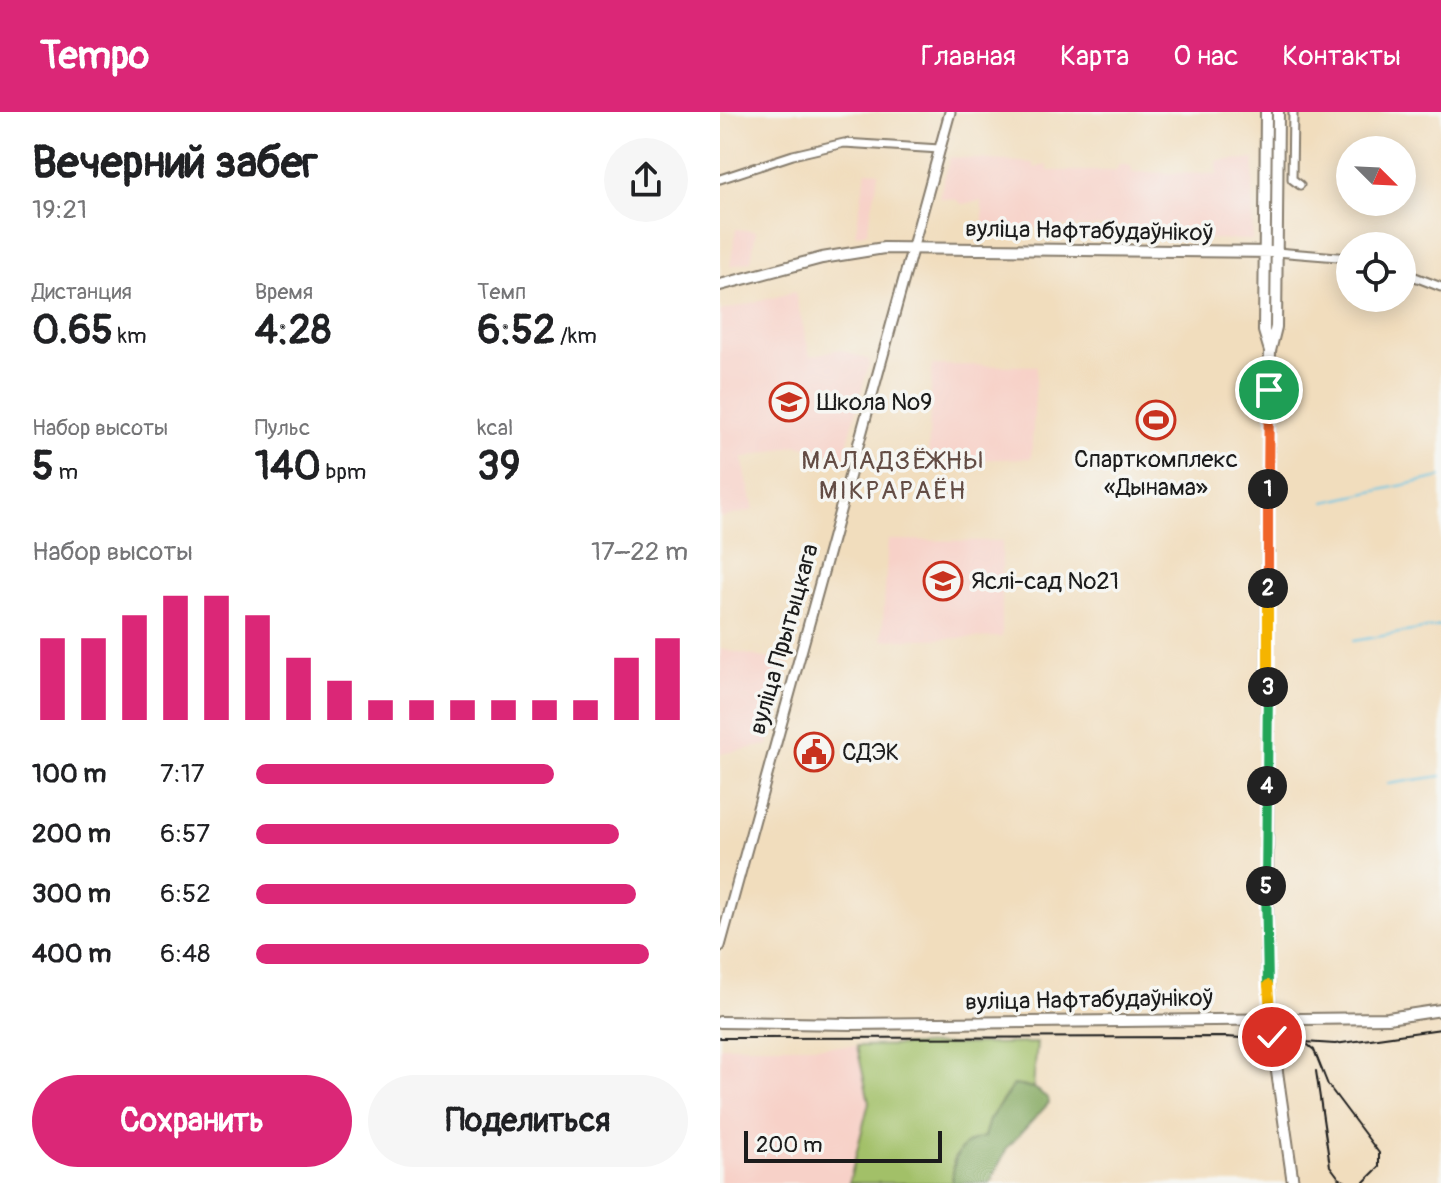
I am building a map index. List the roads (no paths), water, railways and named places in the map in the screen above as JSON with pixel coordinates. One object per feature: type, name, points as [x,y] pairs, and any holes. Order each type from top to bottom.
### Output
[{"type":"main road","points":[[1266,112],[1271,188]]},
{"type":"main road","points":[[1278,112],[1271,188],[1270,252],[1276,334],[1270,351],[1266,875],[1268,995],[1293,1183]]},
{"type":"main road","name":"вуліца Нафтабудаўнікоў","points":[[720,285],[822,258],[913,246],[941,250],[1270,252]]},
{"type":"main road","name":"вуліца Нафтабудаўнікоў","points":[[720,1022],[850,1024],[1388,1018],[1441,1010]]},
{"type":"street","name":"вуліца Прытыцкага","points":[[720,946],[950,112]]},
{"type":"street","points":[[1271,188],[1296,183],[1293,112]]},
{"type":"street","points":[[720,179],[793,155],[844,143],[940,149]]},
{"type":"street","points":[[1270,252],[1336,257]]},
{"type":"street","points":[[1416,277],[1441,287]]},
{"type":"waterway","points":[[1325,502],[1441,477]]},
{"type":"waterway","points":[[1353,641],[1441,626]]},
{"type":"waterway","points":[[1388,784],[1441,776]]},
{"type":"tram line","points":[[720,1038],[1226,1037],[1335,1044],[1441,1029]]},
{"type":"tram line","points":[[1302,1040],[1314,1050],[1328,1085],[1379,1153],[1379,1167],[1363,1183]]},
{"type":"tram line","points":[[1316,1071],[1330,1166],[1339,1178],[1348,1183]]},
{"type":"place","name":"Школа №9","points":[[789,402]]},
{"type":"place","name":"Спарткомплекс «Дынама»","points":[[1156,420]]},
{"type":"place","name":"Яслі-сад №21","points":[[943,581]]},
{"type":"place","name":"СДЭК","points":[[814,752]]},
{"type":"district","name":"МАЛАДЗЁЖНЫ МІКРАРАЁН","points":[[893,476]]}]
